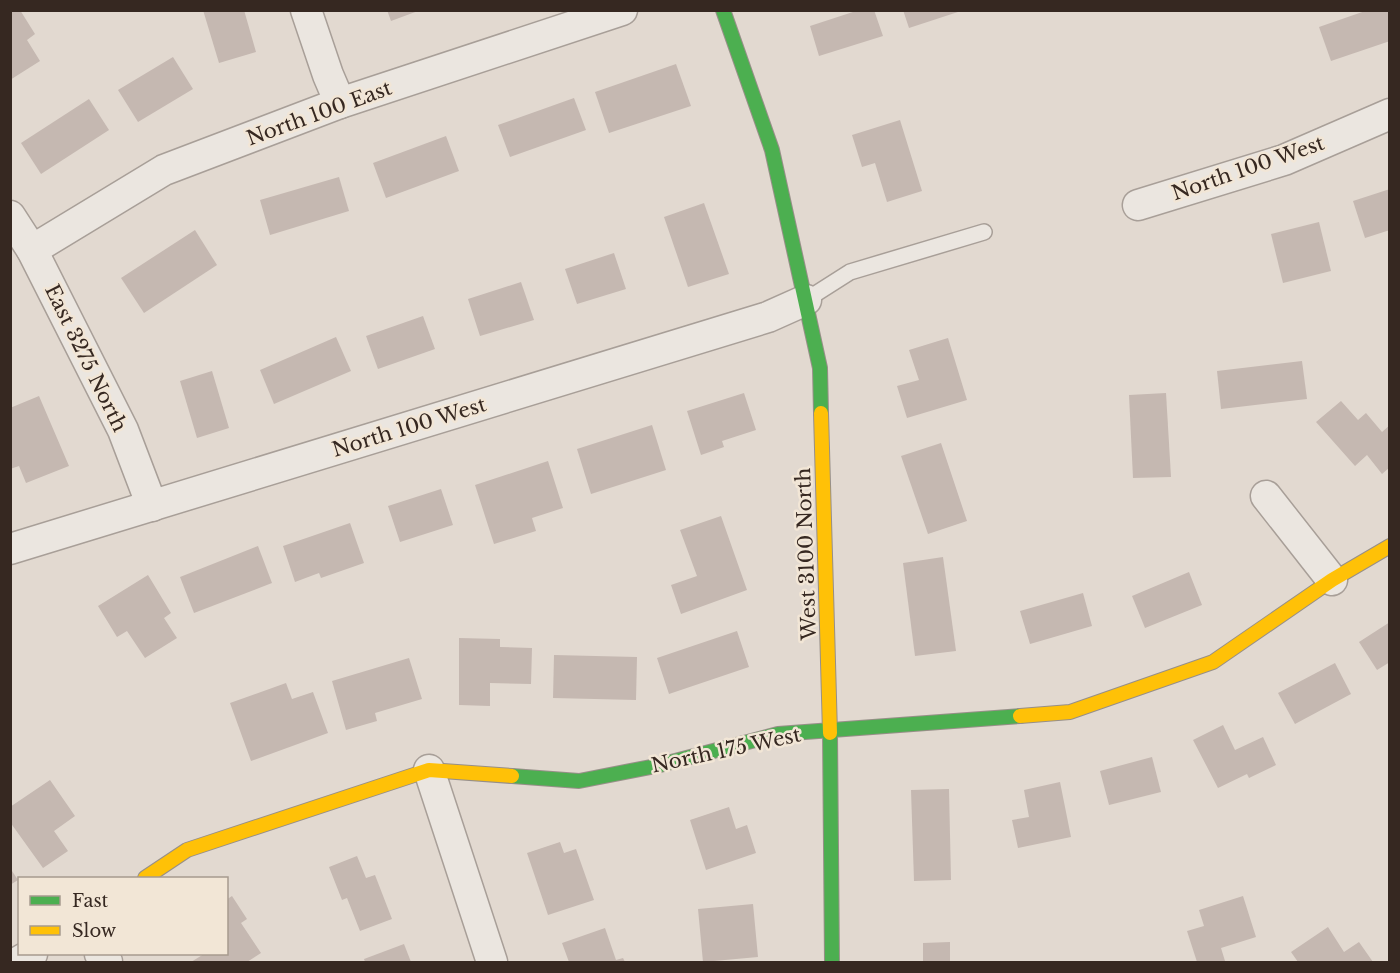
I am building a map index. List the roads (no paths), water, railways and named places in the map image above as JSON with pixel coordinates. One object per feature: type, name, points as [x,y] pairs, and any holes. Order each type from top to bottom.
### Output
[{"type":"street","points":[[306,10],[340,103]]},
{"type":"street","name":"North 100 East","points":[[32,250],[164,170],[340,103],[622,10]]},
{"type":"street","name":"West 3100 North","points":[[723,10],[772,150],[820,368],[830,729],[832,963]]},
{"type":"street","name":"North 100 West","points":[[1138,205],[1284,160],[1389,114]]},
{"type":"street","name":"East 3275 North","points":[[10,216],[32,250],[123,430],[152,506]]},
{"type":"street","name":"North 100 West","points":[[10,549],[768,317],[806,300]]},
{"type":"street","points":[[1266,496],[1332,580]]},
{"type":"street","name":"North 175 West","points":[[148,877],[187,850],[429,770],[579,782],[656,766],[778,734],[1070,712],[1213,662],[1332,580],[1389,546]]},
{"type":"street","points":[[429,770],[492,963]]},
{"type":"lane","points":[[806,300],[850,272],[984,232]]}]
